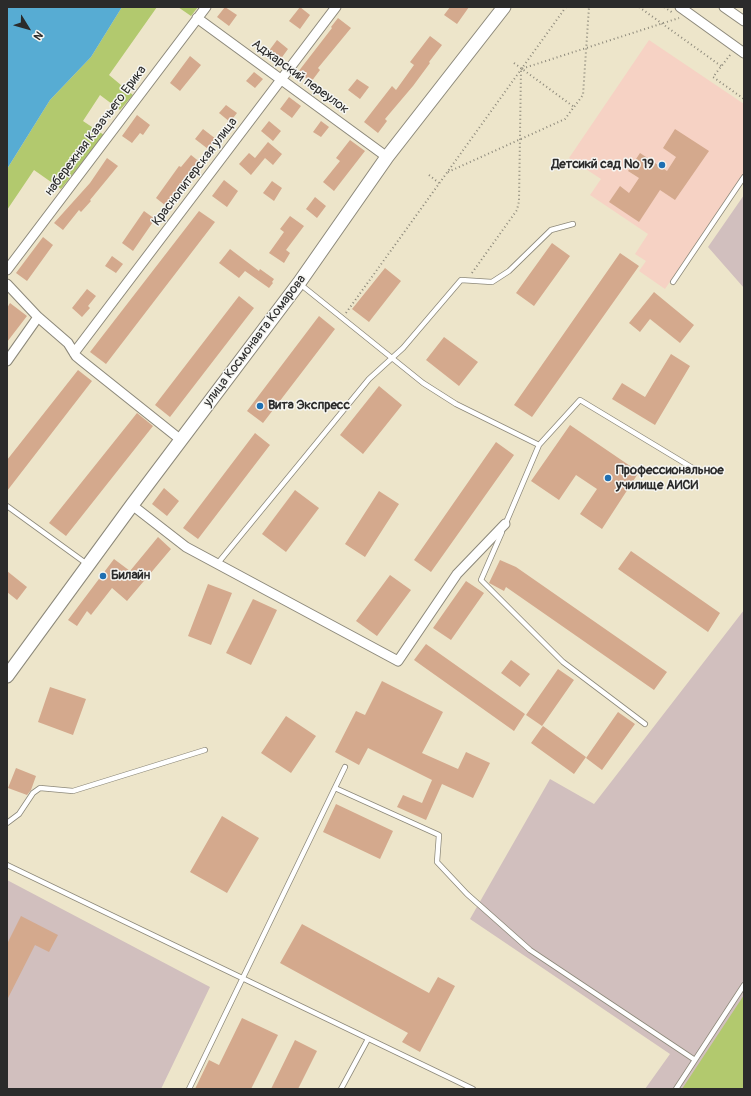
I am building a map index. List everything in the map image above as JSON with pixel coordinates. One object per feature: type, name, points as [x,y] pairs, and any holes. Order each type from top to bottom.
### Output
[{"type":"main road","name":"улица Космонавта Комарова","points":[[7,676],[132,505],[299,283],[386,157],[504,7]]},
{"type":"street","name":"набережная Казачьего Ерика","points":[[7,270],[206,7]]},
{"type":"street","name":"Краснопитерская улица","points":[[74,353],[336,7]]},
{"type":"street","points":[[680,7],[744,53]]},
{"type":"street","points":[[724,7],[744,21]]},
{"type":"street","name":"Аджарский переулок","points":[[198,18],[386,157]]},
{"type":"street","points":[[7,285],[38,317],[68,343],[74,353],[82,361],[181,440]]},
{"type":"street","points":[[7,361],[38,317]]},
{"type":"street","points":[[132,505],[186,547],[398,661],[457,574],[505,524]]},
{"type":"lane","points":[[673,282],[744,177]]},
{"type":"lane","points":[[218,563],[369,379],[414,335],[461,280],[492,282],[509,271],[551,230],[573,224]]},
{"type":"lane","points":[[299,283],[423,383],[456,404],[539,445]]},
{"type":"lane","points":[[645,724],[563,662],[481,580],[539,445],[580,400],[696,470]]},
{"type":"lane","points":[[7,506],[36,528],[89,564]]},
{"type":"lane","points":[[7,823],[19,814],[34,793],[40,788],[73,792],[205,750]]},
{"type":"lane","points":[[189,1089],[345,767]]},
{"type":"lane","points":[[335,788],[439,835],[437,862],[467,894],[525,945],[695,1060]]},
{"type":"lane","points":[[7,864],[473,1089]]},
{"type":"lane","points":[[676,1089],[744,985]]},
{"type":"lane","points":[[341,1089],[368,1038]]},
{"type":"path","points":[[342,317],[566,7]]},
{"type":"path","points":[[447,172],[565,119],[583,95],[589,7]]},
{"type":"path","points":[[639,7],[721,66]]},
{"type":"path","points":[[522,69],[679,18]]},
{"type":"path","points":[[730,54],[713,77],[744,99]]},
{"type":"path","points":[[514,63],[574,108]]},
{"type":"path","points":[[467,280],[517,210],[519,201],[522,69]]},
{"type":"path","points":[[429,175],[440,183]]},
{"type":"shaded area","name":"Детсикй сад № 19","points":[[649,40],[744,104],[744,173],[665,289],[639,271],[646,261],[635,254],[648,234],[590,195],[601,179],[569,158]]},
{"type":"shaded area","points":[[744,195],[744,288],[708,247]]},
{"type":"shaded area","points":[[744,610],[744,1089],[645,1089],[670,1054],[470,919],[550,779],[594,804]]},
{"type":"shaded area","points":[[7,880],[210,987],[161,1089],[7,1089]]},
{"type":"green space","points":[[122,7],[157,7],[109,75],[133,95],[120,110],[100,95],[83,121],[104,135],[61,189],[34,170],[7,210],[7,169],[50,100],[91,57]]},
{"type":"green space","points":[[178,7],[198,7],[191,16]]},
{"type":"green space","points":[[744,995],[744,1089],[682,1089]]},
{"type":"water","points":[[7,7],[122,7],[91,57],[50,100],[7,169]]},
{"type":"building","points":[[225,7],[237,15],[229,26],[217,17]]},
{"type":"building","points":[[300,7],[310,15],[300,29],[289,21]]},
{"type":"building","points":[[450,7],[469,7],[457,24],[444,15]]},
{"type":"building","points":[[338,18],[351,28],[318,68],[320,70],[311,82],[298,72]]},
{"type":"building","points":[[430,36],[442,45],[413,86],[385,119],[387,121],[378,133],[364,122],[392,86],[396,90],[414,65],[410,62]]},
{"type":"building","points":[[277,40],[288,49],[280,60],[268,52]]},
{"type":"building","points":[[190,56],[201,65],[180,91],[170,83]]},
{"type":"building","points":[[254,72],[263,79],[255,88],[246,81]]},
{"type":"building","points":[[357,79],[369,87],[360,99],[348,90]]},
{"type":"building","points":[[289,97],[301,106],[292,118],[280,109]]},
{"type":"building","points":[[226,105],[237,113],[230,122],[219,113]]},
{"type":"building","points":[[137,115],[150,125],[143,135],[140,133],[132,143],[122,136]]},
{"type":"building","points":[[269,121],[281,131],[273,141],[261,131]]},
{"type":"building","points":[[321,121],[329,127],[321,137],[313,132]]},
{"type":"building","points":[[203,129],[216,139],[208,149],[195,139]]},
{"type":"building","points":[[675,129],[709,151],[675,200],[660,190],[639,222],[609,202],[620,186],[629,193],[639,178],[628,171],[640,153],[667,171],[676,157],[663,148]]},
{"type":"building","points":[[350,140],[365,151],[334,191],[323,182],[340,161],[336,158]]},
{"type":"building","points":[[268,142],[282,154],[273,165],[265,158],[251,175],[239,164],[249,153],[255,158]]},
{"type":"building","points":[[191,155],[201,163],[173,195],[174,196],[166,206],[156,198],[179,166],[181,167]]},
{"type":"building","points":[[107,158],[118,166],[90,200],[91,201],[81,212],[79,210],[63,230],[54,223],[90,183]]},
{"type":"building","points":[[224,180],[238,191],[227,207],[212,196]]},
{"type":"building","points":[[272,181],[282,188],[274,201],[263,193]]},
{"type":"building","points":[[315,197],[326,206],[317,218],[306,209]]},
{"type":"building","points":[[144,211],[155,219],[133,251],[122,243]]},
{"type":"building","points":[[199,211],[215,222],[106,364],[90,352]]},
{"type":"building","points":[[290,216],[304,226],[286,250],[290,253],[284,263],[269,253],[284,232],[280,229]]},
{"type":"building","points":[[43,237],[53,245],[27,281],[16,273]]},
{"type":"building","points":[[552,243],[570,256],[534,306],[516,293]]},
{"type":"building","points":[[230,249],[259,271],[260,269],[274,279],[269,288],[245,271],[239,278],[219,263]]},
{"type":"building","points":[[620,253],[639,266],[532,417],[514,405]]},
{"type":"building","points":[[112,256],[123,264],[116,273],[105,266]]},
{"type":"building","points":[[385,268],[401,281],[369,322],[352,309]]},
{"type":"building","points":[[87,289],[96,296],[88,306],[90,308],[82,317],[72,308]]},
{"type":"building","points":[[654,292],[694,325],[680,343],[650,319],[640,332],[629,323]]},
{"type":"building","points":[[239,296],[254,308],[170,417],[155,405]]},
{"type":"building","points":[[10,303],[27,316],[7,342],[7,308]]},
{"type":"building","points":[[319,316],[335,329],[263,423],[247,411]]},
{"type":"building","points":[[444,337],[478,362],[459,386],[426,360]]},
{"type":"building","points":[[671,354],[690,366],[655,425],[612,399],[622,383],[645,397]]},
{"type":"building","points":[[78,370],[92,381],[7,491],[7,460]]},
{"type":"building","points":[[379,386],[402,405],[363,454],[340,435]]},
{"type":"building","points":[[137,413],[153,426],[66,536],[49,523]]},
{"type":"building","name":"Профессиональное училище АИСИ","points":[[570,425],[639,472],[602,529],[580,514],[597,489],[576,475],[559,500],[531,481]]},
{"type":"building","points":[[255,433],[270,445],[198,539],[183,528]]},
{"type":"building","points":[[496,442],[514,455],[431,572],[414,560]]},
{"type":"building","points":[[164,488],[179,501],[167,516],[152,504]]},
{"type":"building","points":[[295,490],[319,508],[286,552],[262,534]]},
{"type":"building","points":[[379,491],[399,504],[365,557],[345,544]]},
{"type":"building","points":[[158,537],[171,549],[127,601],[112,588],[91,615],[87,611],[77,626],[68,620],[114,559],[130,571]]},
{"type":"building","points":[[631,551],[720,613],[708,632],[618,569]]},
{"type":"building","points":[[500,560],[516,567],[667,672],[654,690],[506,587],[504,591],[489,583]]},
{"type":"building","points":[[7,571],[27,587],[17,600],[7,592]]},
{"type":"building","points":[[390,575],[411,590],[377,636],[356,621]]},
{"type":"building","points":[[466,581],[484,593],[451,640],[433,628]]},
{"type":"building","points":[[208,584],[232,593],[211,645],[188,636]]},
{"type":"building","points":[[253,599],[277,610],[251,665],[226,653]]},
{"type":"building","points":[[426,644],[525,714],[514,731],[414,660]]},
{"type":"building","points":[[511,660],[530,674],[520,687],[501,673]]},
{"type":"building","points":[[558,669],[574,680],[542,726],[526,715]]},
{"type":"building","points":[[382,681],[443,712],[422,753],[458,769],[466,752],[490,763],[473,798],[442,784],[426,820],[397,807],[403,795],[422,803],[432,780],[368,748],[359,765],[335,752],[356,711],[365,715]]},
{"type":"building","points":[[50,687],[86,699],[73,735],[38,722]]},
{"type":"building","points":[[618,712],[635,724],[602,770],[586,758]]},
{"type":"building","points":[[286,716],[316,736],[291,773],[261,753]]},
{"type":"building","points":[[543,726],[586,757],[574,774],[531,743]]},
{"type":"building","points":[[16,768],[36,776],[31,790],[27,795],[8,788]]},
{"type":"building","points":[[336,804],[393,831],[380,859],[323,832]]},
{"type":"building","points":[[222,816],[259,838],[227,893],[190,872]]},
{"type":"building","points":[[21,916],[58,935],[49,952],[35,945],[7,1000],[7,944]]},
{"type":"building","points":[[302,924],[429,993],[438,977],[455,986],[420,1052],[402,1042],[408,1033],[280,963]]},
{"type":"building","points":[[242,1018],[278,1035],[251,1089],[195,1089],[209,1060],[219,1065]]},
{"type":"building","points":[[295,1040],[317,1051],[298,1089],[271,1089]]},
{"type":"place","name":"Детсикй сад № 19","points":[[662,165]]},
{"type":"place","name":"Вита Экспресс","points":[[260,406]]},
{"type":"place","name":"Профессиональное училище АИСИ","points":[[608,478]]},
{"type":"place","name":"Билайн","points":[[103,576]]}]
